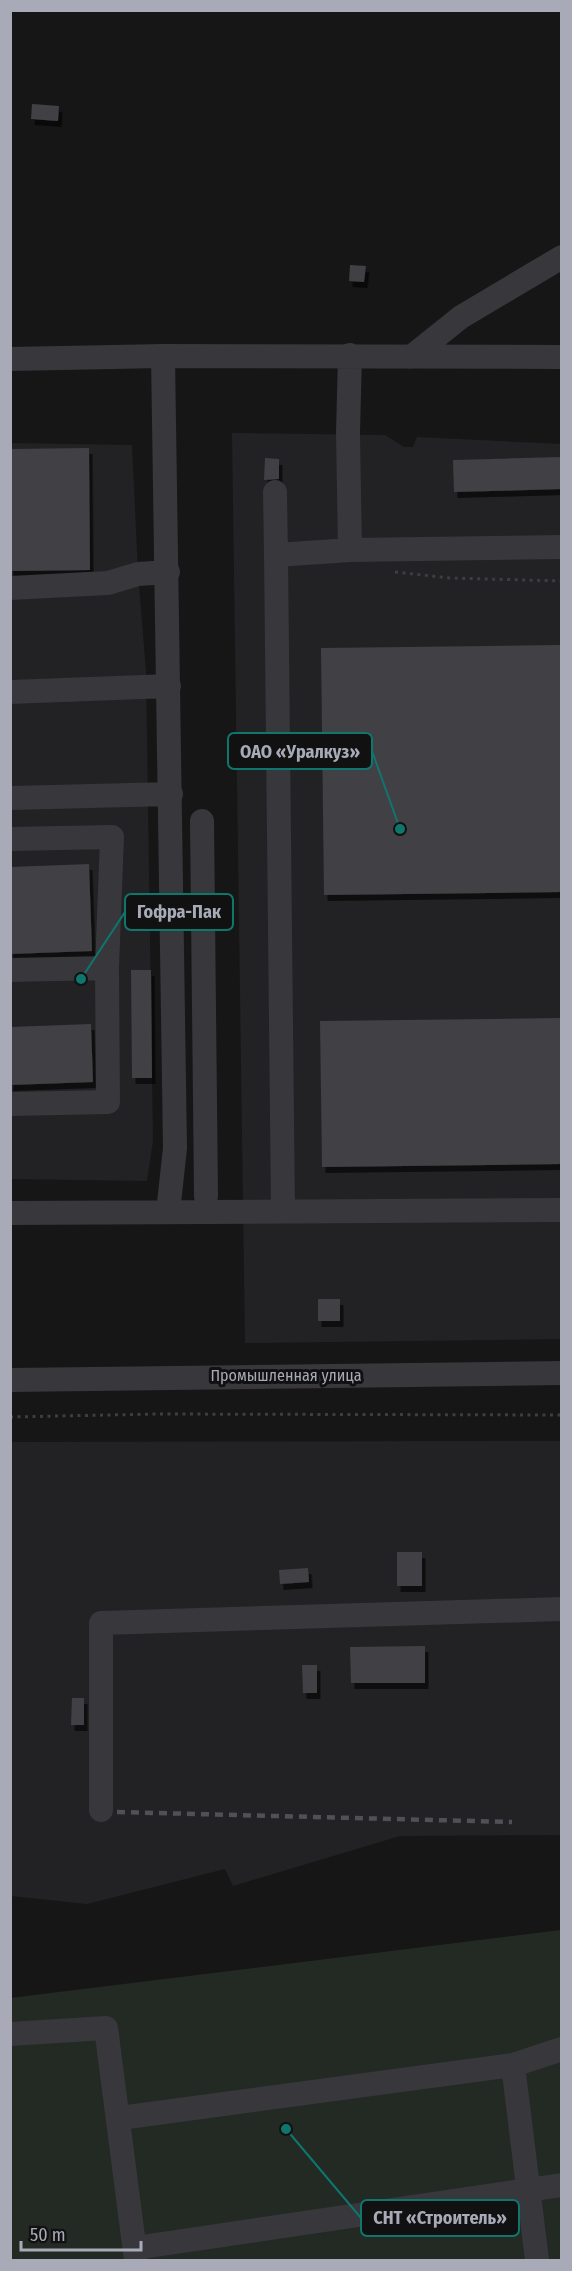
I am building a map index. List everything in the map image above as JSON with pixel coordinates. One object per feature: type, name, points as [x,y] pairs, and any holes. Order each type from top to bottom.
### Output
[{"type":"street","points":[[411,357],[461,317],[561,256]]},
{"type":"street","points":[[350,355],[348,433],[350,550]]},
{"type":"street","points":[[10,359],[350,355],[561,357]]},
{"type":"street","points":[[163,356],[175,1148],[168,1212]]},
{"type":"street","points":[[275,492],[283,1211]]},
{"type":"street","points":[[276,555],[350,550],[561,547]]},
{"type":"street","points":[[10,588],[108,583],[138,574],[168,572]]},
{"type":"street","points":[[10,692],[169,686]]},
{"type":"street","points":[[10,798],[171,794]]},
{"type":"street","points":[[202,821],[206,1196]]},
{"type":"street","points":[[10,839],[112,837],[107,968],[108,1102],[10,1104]]},
{"type":"street","points":[[173,959],[203,958]]},
{"type":"street","points":[[10,970],[107,968]]},
{"type":"street","points":[[10,1213],[561,1210]]},
{"type":"street","name":"Промышленная улица","points":[[10,1380],[561,1373]]},
{"type":"street","points":[[101,1810],[101,1623],[561,1608]]},
{"type":"street","points":[[10,2034],[106,2028],[120,2118],[135,2254],[530,2188],[561,2185]]},
{"type":"street","points":[[120,2118],[513,2065],[561,2049]]},
{"type":"street","points":[[513,2065],[530,2188],[537,2260]]},
{"type":"path","points":[[395,572],[450,578],[561,581]]},
{"type":"path","points":[[10,1417],[157,1414],[561,1414]]},
{"type":"shaded area","points":[[232,433],[385,435],[404,447],[413,447],[417,437],[561,444],[561,1339],[245,1343]]},
{"type":"shaded area","points":[[11,443],[132,445],[138,574],[146,671],[153,1141],[147,1181],[11,1179]]},
{"type":"shaded area","points":[[561,1441],[561,1835],[400,1836],[233,1886],[225,1869],[87,1904],[11,1896],[10,1442]]},
{"type":"shaded area","points":[[561,1930],[561,2260],[11,2260],[10,1998]]},
{"type":"building","points":[[32,104],[59,106],[58,121],[31,119]]},
{"type":"building","points":[[350,265],[366,266],[364,282],[349,281]]},
{"type":"building","points":[[89,448],[90,570],[10,571],[10,449]]},
{"type":"building","points":[[561,457],[561,489],[454,492],[453,460]]},
{"type":"building","points":[[265,458],[279,459],[279,479],[264,480]]},
{"type":"building","points":[[561,645],[561,892],[324,895],[321,648]]},
{"type":"building","points":[[89,864],[92,951],[10,954],[10,867]]},
{"type":"building","points":[[131,970],[151,970],[152,1078],[132,1078]]},
{"type":"building","points":[[561,1018],[561,1164],[322,1167],[320,1021]]},
{"type":"building","points":[[91,1024],[93,1082],[10,1085],[10,1027]]},
{"type":"building","points":[[318,1299],[340,1299],[340,1321],[318,1321]]},
{"type":"building","points":[[397,1552],[422,1552],[422,1586],[397,1586]]},
{"type":"building","points":[[308,1568],[309,1582],[280,1584],[279,1570]]},
{"type":"building","points":[[425,1646],[425,1683],[351,1683],[350,1647]]},
{"type":"building","points":[[302,1665],[317,1665],[317,1693],[303,1693]]},
{"type":"building","points":[[72,1698],[84,1698],[84,1725],[71,1725]]},
{"type":"railway","points":[[117,1812],[512,1822]]},
{"type":"place","name":"ОАО «Уралкуз»","points":[[400,829]]},
{"type":"place","name":"Гофра-Пак","points":[[81,979]]},
{"type":"place","name":"СНТ «Строитель»","points":[[286,2129]]}]
